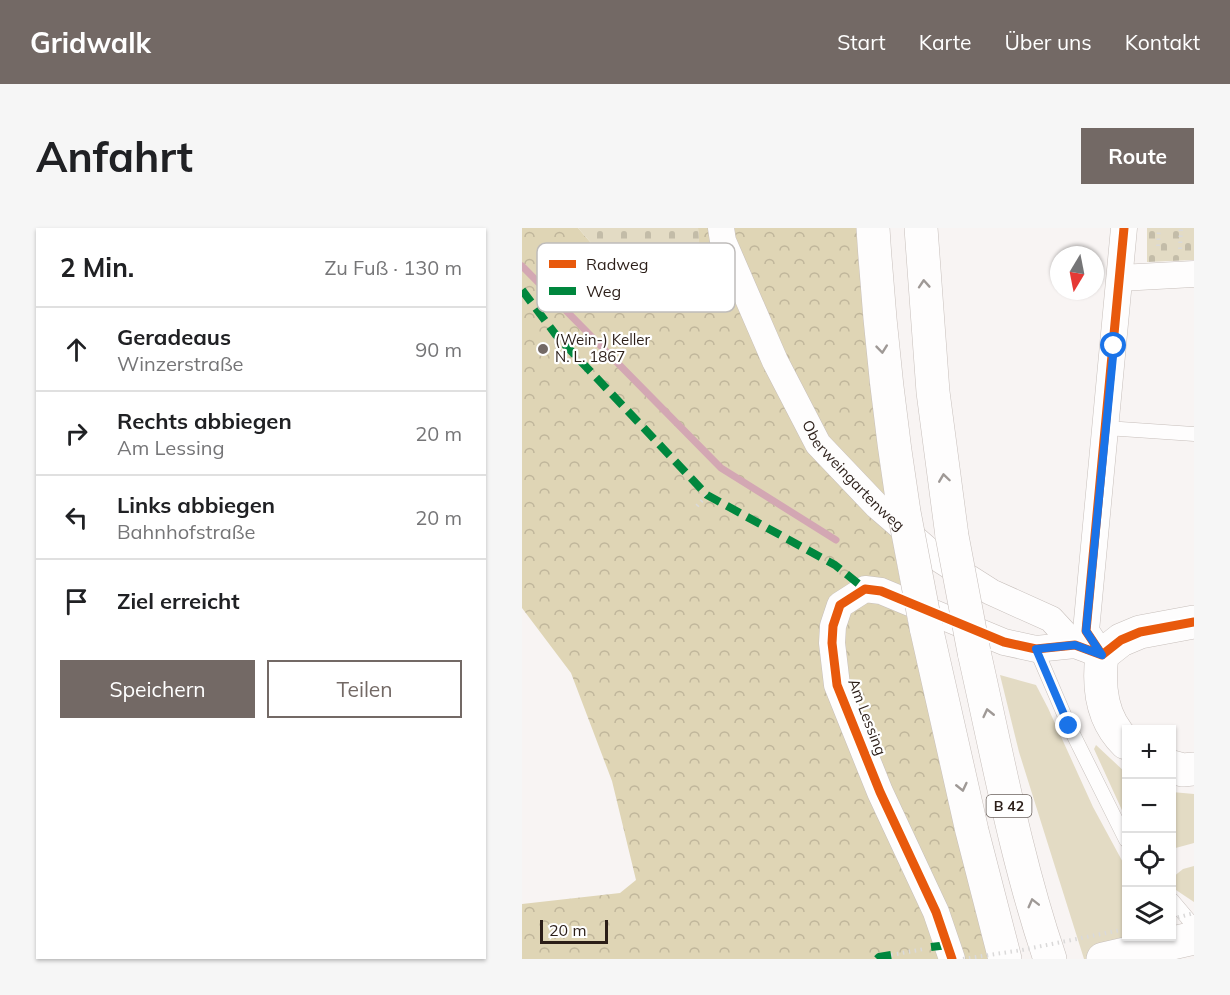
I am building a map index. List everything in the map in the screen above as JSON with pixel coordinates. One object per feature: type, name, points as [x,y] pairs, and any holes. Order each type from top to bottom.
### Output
[{"type":"main road","name":"B 42","points":[[873,228],[879,323],[890,420],[904,512],[926,627],[972,831],[1005,959]]},
{"type":"main road","name":"B 42","points":[[921,228],[932,382],[952,536],[1015,832],[1040,931],[1050,959]]},
{"type":"main road","points":[[1122,738],[1107,718],[1101,696],[1100,671],[1088,650],[1140,632],[1194,622]]},
{"type":"main road","points":[[1176,768],[1194,769]]},
{"type":"main road","points":[[1103,959],[1194,938]]},
{"type":"street","name":"Oberweingartenweg","points":[[721,228],[724,243]]},
{"type":"street","points":[[1088,650],[1086,631],[1124,228]]},
{"type":"street","name":"Oberweingartenweg","points":[[735,269],[775,361],[818,444],[877,506],[936,557],[991,592],[1051,619],[1088,650]]},
{"type":"street","points":[[1120,278],[1194,274]]},
{"type":"street","name":"Am Lessing","points":[[941,953],[936,912],[880,792],[837,685],[832,643],[833,626],[840,605],[865,589],[881,591],[1004,642],[1036,649],[1088,650]]},
{"type":"lane","points":[[1106,428],[1194,434]]},
{"type":"lane","points":[[1036,649],[1069,726],[1122,833]]},
{"type":"lane","points":[[1176,905],[1194,926]]},
{"type":"path","points":[[1158,246],[1159,228]]},
{"type":"path","points":[[1180,249],[1181,228]]},
{"type":"path","points":[[697,506],[707,495]]},
{"type":"path","points":[[1176,918],[1194,913]]},
{"type":"path","points":[[963,959],[1022,950],[1122,930]]},
{"type":"path","points":[[891,955],[941,953]]},
{"type":"green space","points":[[522,228],[578,228],[591,243],[537,243],[537,312],[735,312],[735,243],[699,243],[698,228],[860,228],[886,504],[907,618],[988,959],[522,959],[522,904],[620,893],[636,880],[612,781],[571,673],[522,608]]},
{"type":"green space","points":[[578,228],[698,228],[699,243],[591,243]]},
{"type":"green space","points":[[1147,228],[1194,228],[1194,260],[1147,262]]},
{"type":"green space","points":[[1000,675],[1036,685],[1093,807],[1122,861],[1122,941],[1150,941],[1152,959],[1084,959],[1019,752]]},
{"type":"green space","points":[[1096,745],[1122,769],[1122,810],[1094,749]]},
{"type":"green space","points":[[1176,792],[1194,794],[1194,843],[1176,848]]},
{"type":"green space","points":[[1194,866],[1194,902],[1176,890],[1176,875],[1183,869]]},
{"type":"waterway","points":[[522,266],[537,281]]},
{"type":"waterway","points":[[567,312],[721,468],[836,540]]},
{"type":"marked path","points":[[522,290],[537,310]]},
{"type":"marked path","points":[[539,312],[556,335],[707,495],[835,565],[865,589]]},
{"type":"marked path","points":[[931,947],[948,945]]},
{"type":"marked path","points":[[877,959],[891,955]]},
{"type":"cycle path","points":[[1102,655],[1086,631],[1124,228]]},
{"type":"cycle path","points":[[952,959],[936,912],[880,792],[837,685],[832,643],[833,626],[840,605],[865,589],[881,591],[1004,642],[1036,649],[1075,645],[1102,655]]},
{"type":"cycle path","points":[[1102,655],[1121,640],[1140,632],[1194,622]]},
{"type":"place","name":"(Wein-) Keller N. L. 1867","points":[[543,349]]},
{"type":"route","points":[[1069,726],[1036,649],[1075,645],[1102,655],[1086,631],[1114,346]]}]
